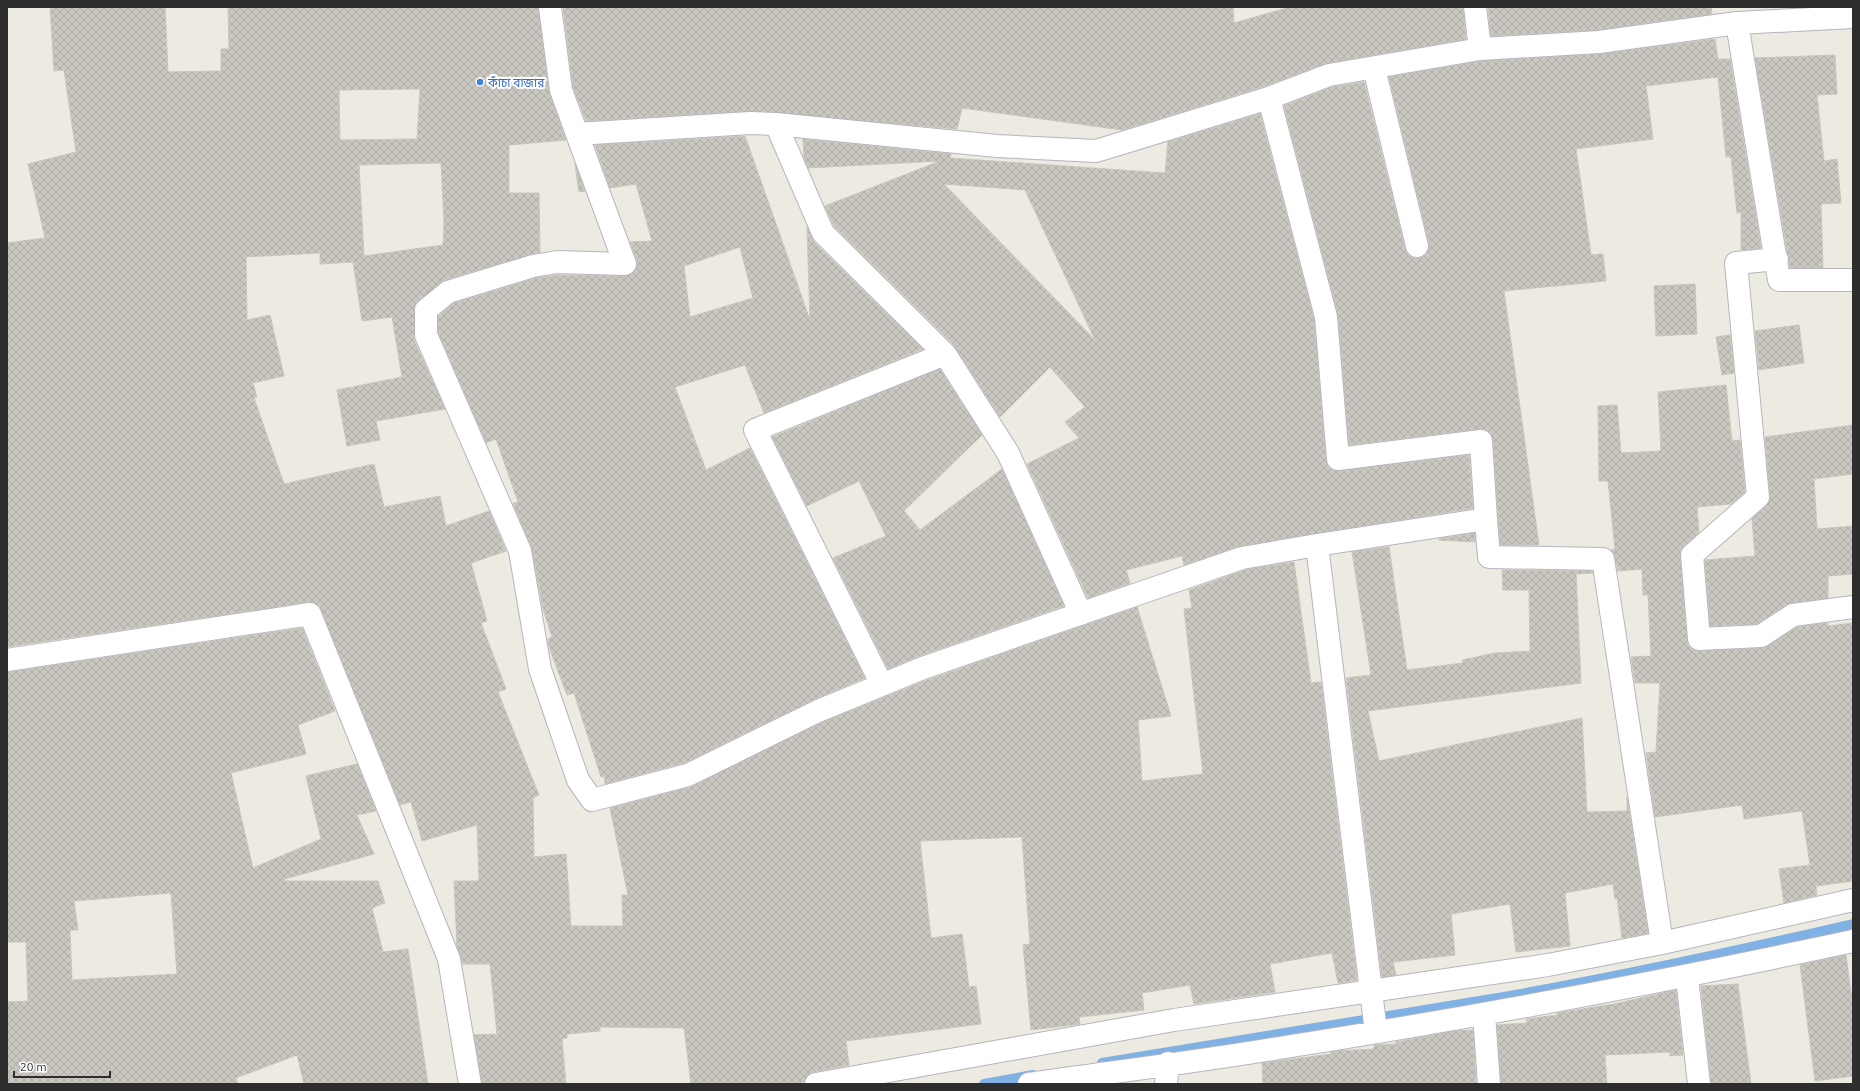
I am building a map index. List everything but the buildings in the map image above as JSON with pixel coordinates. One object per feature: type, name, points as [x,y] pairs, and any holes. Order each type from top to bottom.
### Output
[{"type":"street","points":[[550,7],[561,90],[625,264],[557,262],[533,266],[448,292],[426,310],[426,336],[520,551],[540,669],[578,780],[592,800],[688,775],[818,711],[923,668],[1242,558],[1317,545],[1486,520]]},
{"type":"street","points":[[1475,7],[1480,49]]},
{"type":"street","points":[[577,134],[750,123],[776,124],[997,146],[1096,152],[1269,98],[1329,75],[1480,49],[1600,42],[1738,23],[1853,17]]},
{"type":"street","points":[[1738,23],[1777,259],[1779,280],[1853,280]]},
{"type":"street","points":[[1374,68],[1418,246]]},
{"type":"street","points":[[1269,98],[1326,317],[1338,459],[1481,441],[1489,557],[1603,559],[1662,943]]},
{"type":"street","points":[[776,124],[823,233],[945,354],[1008,453],[1081,614]]},
{"type":"street","points":[[1777,259],[1736,263],[1758,497],[1692,555],[1699,639],[1762,636],[1793,615],[1853,607]]},
{"type":"street","points":[[882,685],[755,430],[945,354]]},
{"type":"street","points":[[1317,545],[1376,1032]]},
{"type":"street","points":[[7,660],[310,614],[449,959],[470,1084]]},
{"type":"street","points":[[816,1084],[1174,1020],[1548,965],[1662,943],[1853,900]]},
{"type":"street","points":[[1029,1084],[1167,1074],[1278,1049],[1484,1014],[1687,977],[1853,941]]},
{"type":"street","points":[[1687,977],[1699,1084]]},
{"type":"street","points":[[1484,1014],[1489,1084]]},
{"type":"waterway","points":[[1102,1063],[1504,997],[1592,981],[1853,924]]},
{"type":"waterway","points":[[984,1084],[1033,1075]]},
{"type":"place","name":"কাঁচা বাজার","points":[[480,82]]}]
